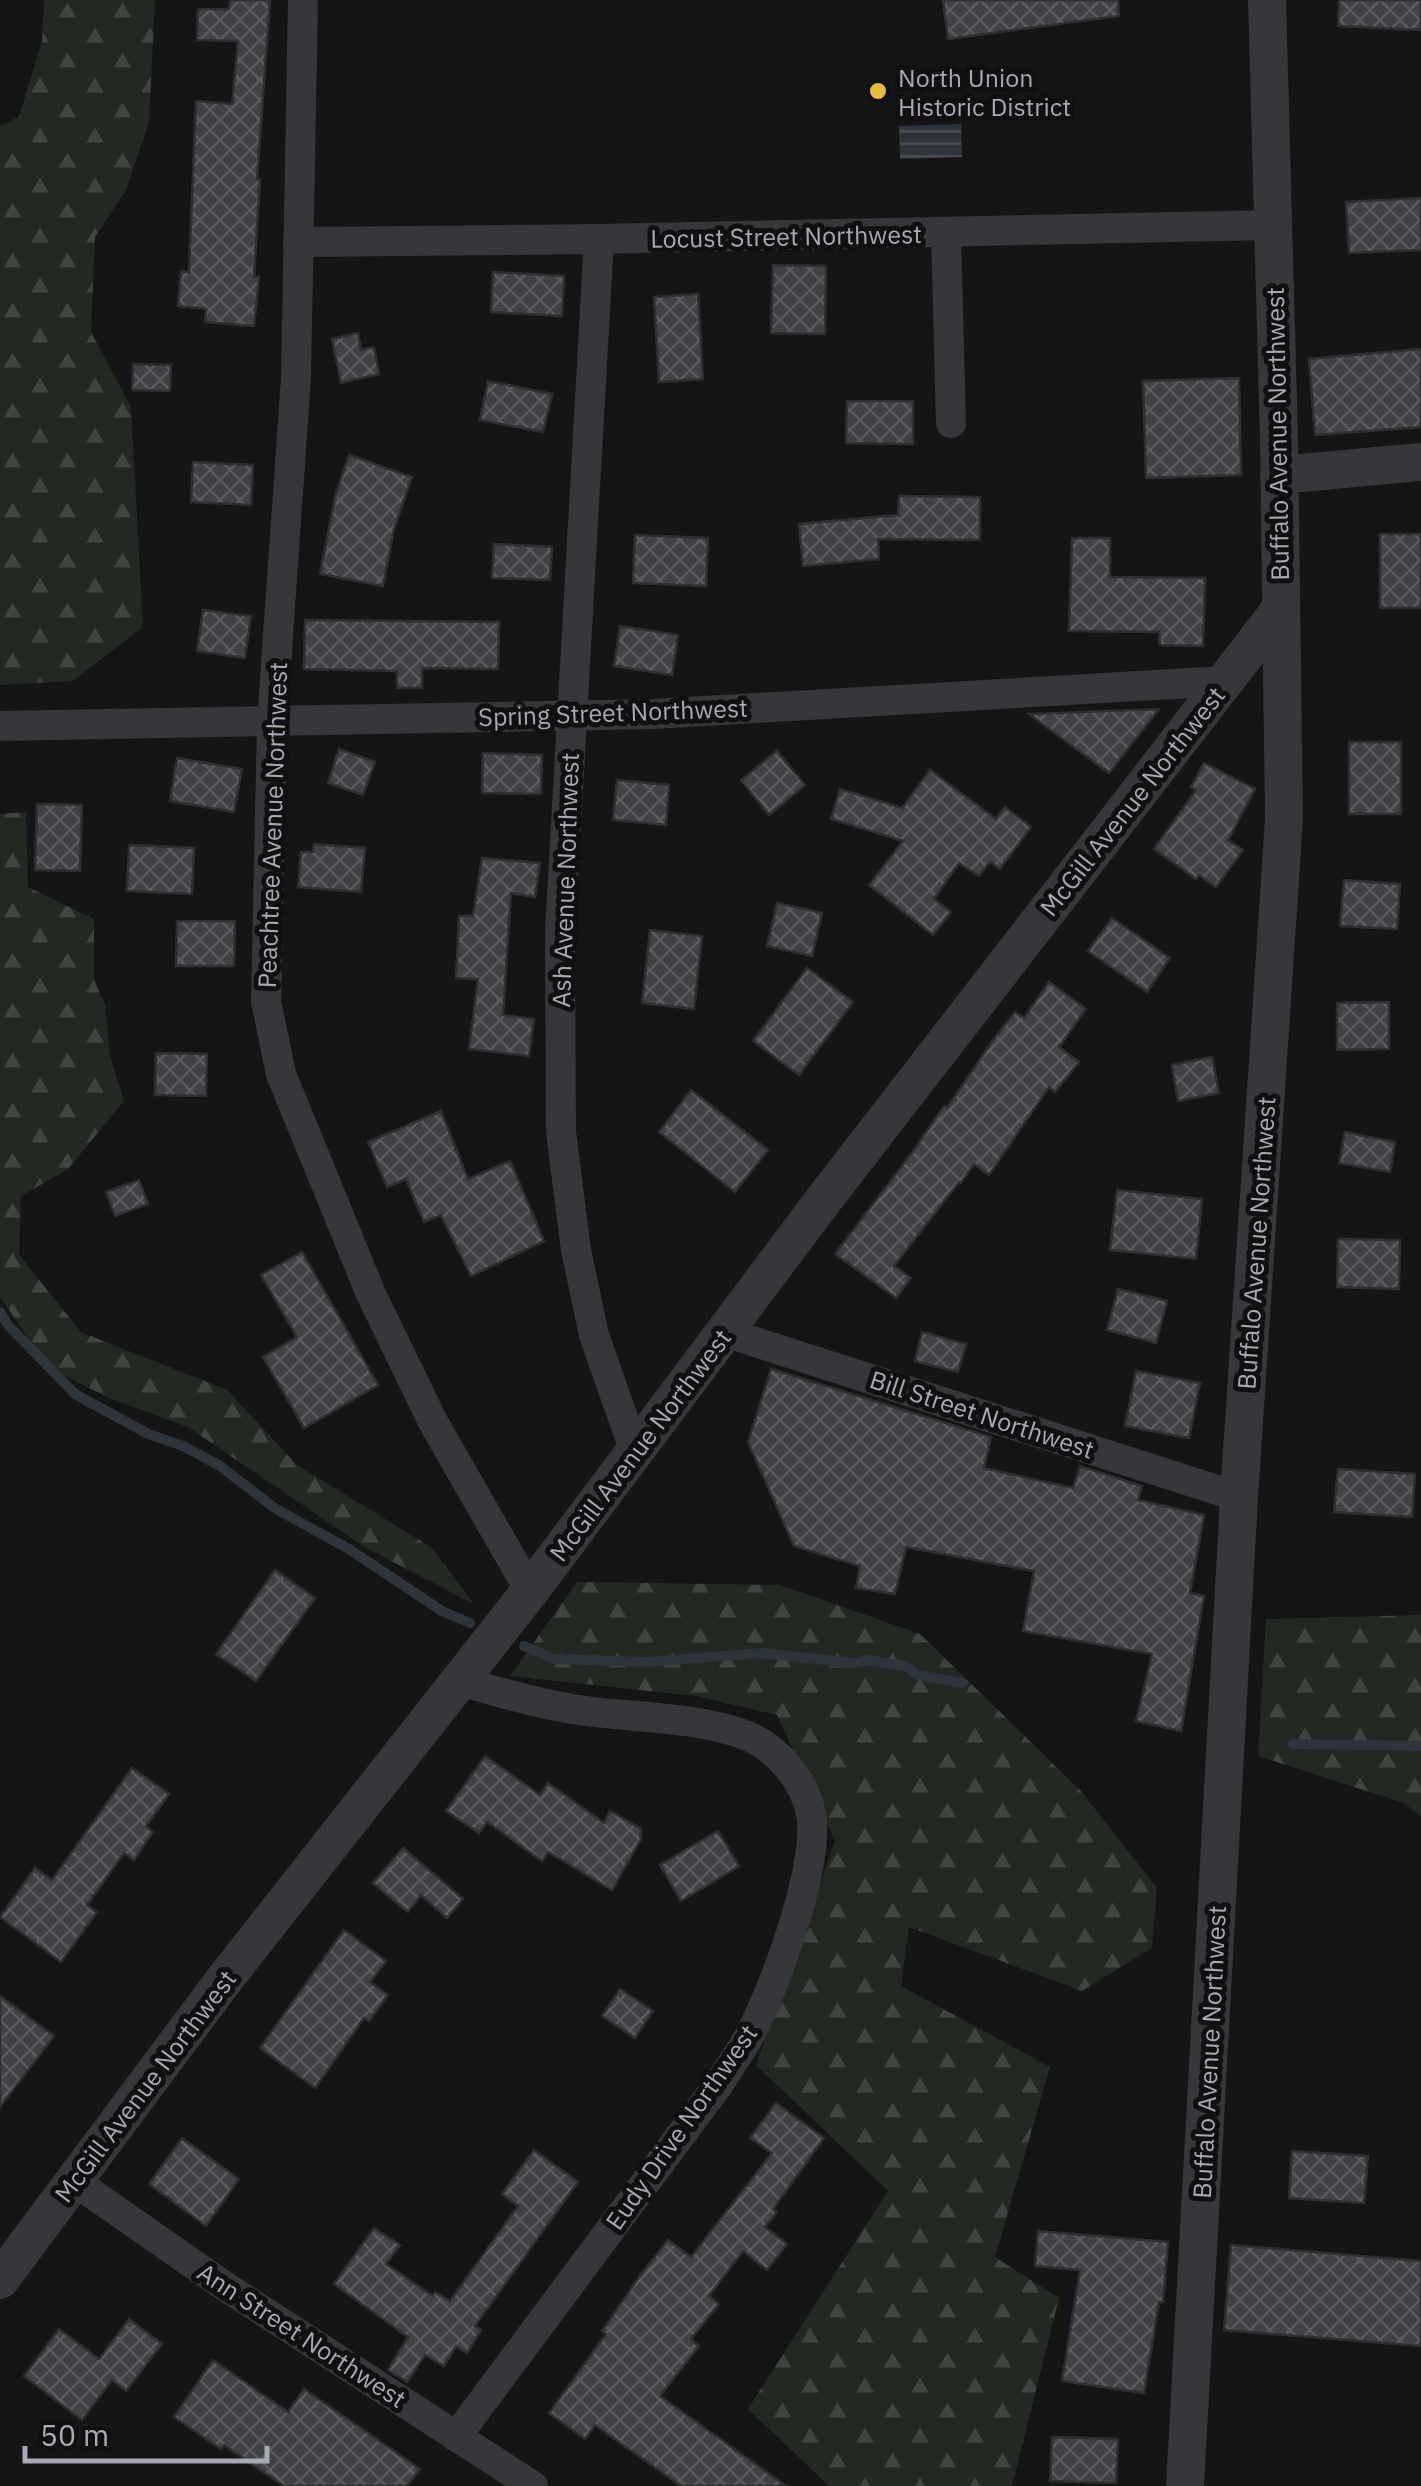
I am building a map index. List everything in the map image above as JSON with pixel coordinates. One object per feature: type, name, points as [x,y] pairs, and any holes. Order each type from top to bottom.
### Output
[{"type":"street","name":"Peachtree Avenue Northwest","points":[[303,0],[296,378],[272,722],[266,1002],[280,1074],[371,1294],[434,1422],[530,1591]]},
{"type":"street","name":"Buffalo Avenue Northwest","points":[[1185,2486],[1239,1496],[1284,819],[1274,225],[1266,0]]},
{"type":"street","name":"Locust Street Northwest","points":[[298,242],[600,240],[1274,225]]},
{"type":"street","points":[[946,233],[951,423]]},
{"type":"street","name":"Ash Avenue Northwest","points":[[600,240],[560,932],[562,1132],[576,1250],[594,1334],[634,1452]]},
{"type":"street","points":[[1279,475],[1421,462]]},
{"type":"street","name":"McGill Avenue Northwest","points":[[0,2280],[224,1980],[461,1681],[724,1332],[1280,610]]},
{"type":"street","name":"Spring Street Northwest","points":[[0,726],[653,714],[1225,681]]},
{"type":"street","name":"Bill Street Northwest","points":[[724,1332],[1239,1496]]},
{"type":"street","name":"Eudy Drive Northwest","points":[[456,2437],[747,2040],[769,1996],[808,1870],[811,1814],[796,1776],[777,1754],[748,1736],[712,1726],[533,1702],[461,1681]]},
{"type":"street","name":"Ann Street Northwest","points":[[74,2181],[226,2286],[533,2486]]},
{"type":"green space","points":[[44,0],[155,0],[149,122],[126,190],[95,237],[91,332],[131,407],[143,627],[73,681],[0,685],[0,126],[19,117],[42,41]]},
{"type":"green space","points":[[26,812],[28,887],[94,919],[94,980],[105,1004],[110,1056],[124,1101],[68,1169],[21,1196],[19,1255],[81,1332],[227,1390],[297,1465],[431,1547],[474,1604],[366,1548],[188,1427],[107,1397],[48,1367],[0,1297],[0,814]]},
{"type":"green space","points":[[577,1582],[780,1585],[920,1634],[1080,1790],[1157,1888],[1152,1948],[1082,1991],[909,1927],[901,1986],[1050,2067],[995,2257],[1059,2298],[1012,2486],[829,2486],[748,2409],[888,2191],[756,2065],[835,1841],[777,1715],[696,1696],[510,1676]]},
{"type":"green space","points":[[1421,1615],[1421,1816],[1404,1803],[1258,1756],[1266,1619]]},
{"type":"shaded area","points":[[961,124],[962,157],[900,159],[899,126]]},
{"type":"building","points":[[230,0],[270,0],[257,179],[254,277],[259,277],[254,326],[205,322],[206,309],[178,306],[181,271],[189,272],[196,101],[232,104],[238,41],[197,40],[198,9],[229,9]]},
{"type":"building","points":[[943,0],[1118,0],[1119,16],[948,39]]},
{"type":"building","points":[[1339,0],[1421,0],[1421,30],[1338,26]]},
{"type":"building","points":[[1421,198],[1421,250],[1349,253],[1346,202]]},
{"type":"building","points":[[773,265],[826,266],[825,334],[771,333]]},
{"type":"building","points":[[493,272],[564,276],[562,316],[491,312]]},
{"type":"building","points":[[698,294],[703,379],[659,382],[654,297]]},
{"type":"building","points":[[358,333],[361,350],[374,347],[379,374],[341,383],[332,339]]},
{"type":"building","points":[[1421,349],[1421,427],[1315,435],[1309,359]]},
{"type":"building","points":[[133,364],[171,365],[170,391],[132,390]]},
{"type":"building","points":[[1239,378],[1241,475],[1146,478],[1143,381]]},
{"type":"building","points":[[488,381],[552,394],[543,432],[480,420]]},
{"type":"building","points":[[847,401],[913,401],[913,444],[846,443]]},
{"type":"building","points":[[349,455],[412,477],[394,529],[383,586],[320,574],[336,493]]},
{"type":"building","points":[[193,462],[253,465],[251,505],[191,502]]},
{"type":"building","points":[[899,496],[980,497],[980,540],[878,539],[879,559],[803,566],[799,524],[898,515]]},
{"type":"building","points":[[1380,534],[1421,534],[1421,608],[1380,608]]},
{"type":"building","points":[[635,535],[708,538],[706,586],[633,583]]},
{"type":"building","points":[[1072,538],[1110,538],[1110,577],[1205,578],[1203,646],[1160,645],[1159,632],[1069,631]]},
{"type":"building","points":[[494,544],[552,547],[550,580],[492,578]]},
{"type":"building","points":[[203,610],[251,616],[245,658],[197,651]]},
{"type":"building","points":[[305,620],[499,622],[498,669],[422,668],[422,688],[397,688],[397,671],[304,669]]},
{"type":"building","points":[[620,626],[678,635],[672,675],[614,666]]},
{"type":"building","points":[[1159,709],[1109,773],[1029,714]]},
{"type":"building","points":[[1349,742],[1401,742],[1401,814],[1349,814]]},
{"type":"building","points":[[339,749],[375,762],[363,795],[328,783]]},
{"type":"building","points":[[777,751],[805,785],[769,815],[741,780]]},
{"type":"building","points":[[483,753],[542,755],[541,794],[482,793]]},
{"type":"building","points":[[177,758],[242,769],[234,812],[170,801]]},
{"type":"building","points":[[1204,763],[1255,789],[1228,840],[1243,850],[1216,887],[1199,875],[1196,879],[1154,849],[1196,790],[1191,787]]},
{"type":"building","points":[[930,770],[996,819],[1005,807],[1031,827],[1000,869],[990,862],[979,876],[959,863],[934,899],[951,912],[933,935],[869,885],[903,841],[831,819],[840,789],[902,808]]},
{"type":"building","points":[[617,780],[669,785],[666,825],[613,820]]},
{"type":"building","points":[[37,804],[82,805],[80,871],[35,870]]},
{"type":"building","points":[[314,844],[365,848],[361,892],[298,887],[301,852],[313,852]]},
{"type":"building","points":[[129,845],[194,848],[192,894],[127,891]]},
{"type":"building","points":[[482,858],[540,863],[535,897],[511,893],[503,1015],[534,1019],[529,1056],[469,1049],[478,979],[456,978],[459,916],[473,916]]},
{"type":"building","points":[[1344,880],[1400,884],[1397,929],[1340,926]]},
{"type":"building","points":[[777,903],[822,913],[812,956],[767,946]]},
{"type":"building","points":[[1112,918],[1170,958],[1147,992],[1088,951]]},
{"type":"building","points":[[177,921],[235,921],[234,966],[176,966]]},
{"type":"building","points":[[650,930],[702,936],[694,1009],[642,1003]]},
{"type":"building","points":[[807,968],[853,1002],[799,1075],[753,1041]]},
{"type":"building","points":[[1049,982],[1086,1009],[1059,1047],[1079,1062],[1055,1092],[1049,1087],[989,1175],[974,1164],[959,1182],[894,1266],[911,1278],[896,1298],[835,1254],[1015,1012],[1024,1018]]},
{"type":"building","points":[[1389,1002],[1389,1049],[1337,1050],[1337,1003]]},
{"type":"building","points":[[156,1053],[207,1054],[206,1096],[155,1095]]},
{"type":"building","points":[[1212,1057],[1219,1093],[1178,1101],[1172,1065]]},
{"type":"building","points":[[691,1090],[768,1150],[735,1192],[659,1132]]},
{"type":"building","points":[[441,1111],[468,1179],[510,1161],[544,1241],[471,1276],[441,1215],[424,1222],[406,1179],[387,1187],[368,1142]]},
{"type":"building","points":[[1345,1132],[1395,1142],[1390,1172],[1339,1163]]},
{"type":"building","points":[[139,1180],[148,1204],[115,1216],[106,1192]]},
{"type":"building","points":[[1117,1190],[1202,1199],[1196,1259],[1110,1250]]},
{"type":"building","points":[[1338,1239],[1400,1240],[1399,1289],[1337,1287]]},
{"type":"building","points":[[302,1252],[378,1385],[304,1428],[263,1357],[297,1337],[261,1275]]},
{"type":"building","points":[[1118,1289],[1167,1301],[1156,1343],[1107,1330]]},
{"type":"building","points":[[922,1332],[966,1344],[958,1372],[915,1361]]},
{"type":"building","points":[[771,1369],[991,1437],[984,1468],[1073,1488],[1080,1466],[1142,1486],[1138,1500],[1204,1515],[1190,1593],[1204,1596],[1181,1731],[1136,1721],[1152,1654],[1023,1631],[1034,1571],[906,1547],[895,1594],[856,1588],[860,1566],[794,1546],[748,1442]]},
{"type":"building","points":[[1136,1371],[1200,1383],[1189,1438],[1125,1426]]},
{"type":"building","points":[[1338,1469],[1415,1474],[1412,1517],[1334,1512]]},
{"type":"building","points":[[275,1570],[315,1598],[256,1681],[216,1654]]},
{"type":"building","points":[[485,1756],[540,1795],[548,1783],[604,1823],[610,1811],[641,1829],[641,1839],[612,1890],[548,1852],[542,1861],[487,1822],[479,1833],[446,1811]]},
{"type":"building","points":[[132,1768],[169,1794],[146,1826],[153,1832],[134,1860],[124,1853],[87,1905],[97,1912],[61,1962],[0,1917],[35,1868],[52,1880]]},
{"type":"building","points":[[718,1831],[739,1866],[681,1901],[660,1865]]},
{"type":"building","points":[[403,1848],[463,1899],[447,1918],[421,1895],[408,1912],[373,1883]]},
{"type":"building","points":[[344,1930],[386,1961],[370,1982],[388,1995],[369,2021],[364,2018],[315,2088],[260,2048]]},
{"type":"building","points":[[620,1989],[653,2011],[635,2038],[602,2016]]},
{"type":"building","points":[[0,1996],[54,2036],[0,2107]]},
{"type":"building","points":[[776,2103],[824,2138],[773,2209],[777,2212],[765,2227],[787,2244],[767,2270],[743,2251],[709,2296],[719,2304],[691,2339],[699,2346],[660,2396],[786,2486],[681,2486],[595,2425],[585,2439],[549,2413],[668,2240],[691,2257],[772,2153],[750,2138]]},
{"type":"building","points":[[182,2138],[239,2179],[206,2226],[149,2184]]},
{"type":"building","points":[[534,2150],[578,2182],[475,2326],[481,2330],[467,2353],[456,2346],[444,2366],[425,2355],[407,2382],[388,2370],[408,2337],[334,2284],[374,2228],[400,2245],[386,2264],[433,2296],[435,2292],[450,2301],[518,2206],[502,2194]]},
{"type":"building","points":[[1292,2151],[1368,2156],[1364,2203],[1289,2198]]},
{"type":"building","points":[[1038,2231],[1168,2242],[1163,2302],[1159,2302],[1144,2393],[1062,2381],[1080,2270],[1035,2266]]},
{"type":"building","points":[[1231,2245],[1421,2261],[1421,2346],[1224,2330]]},
{"type":"building","points":[[129,2319],[162,2344],[126,2391],[112,2380],[82,2420],[24,2376],[59,2329],[99,2359]]},
{"type":"building","points":[[213,2360],[288,2412],[304,2389],[420,2469],[407,2486],[284,2486],[174,2417]]},
{"type":"building","points":[[1052,2437],[1118,2439],[1116,2483],[1050,2481]]},
{"type":"waterway","points":[[0,1312],[75,1394],[148,1434],[183,1446],[220,1466],[276,1509],[349,1549],[442,1611],[470,1623]]},
{"type":"waterway","points":[[524,1646],[554,1659],[647,1662],[761,1653],[853,1663],[869,1660],[908,1667],[917,1675],[963,1683]]},
{"type":"waterway","points":[[1293,1744],[1421,1746]]},
{"type":"place","name":"North Union Historic District","points":[[878,91]]}]
